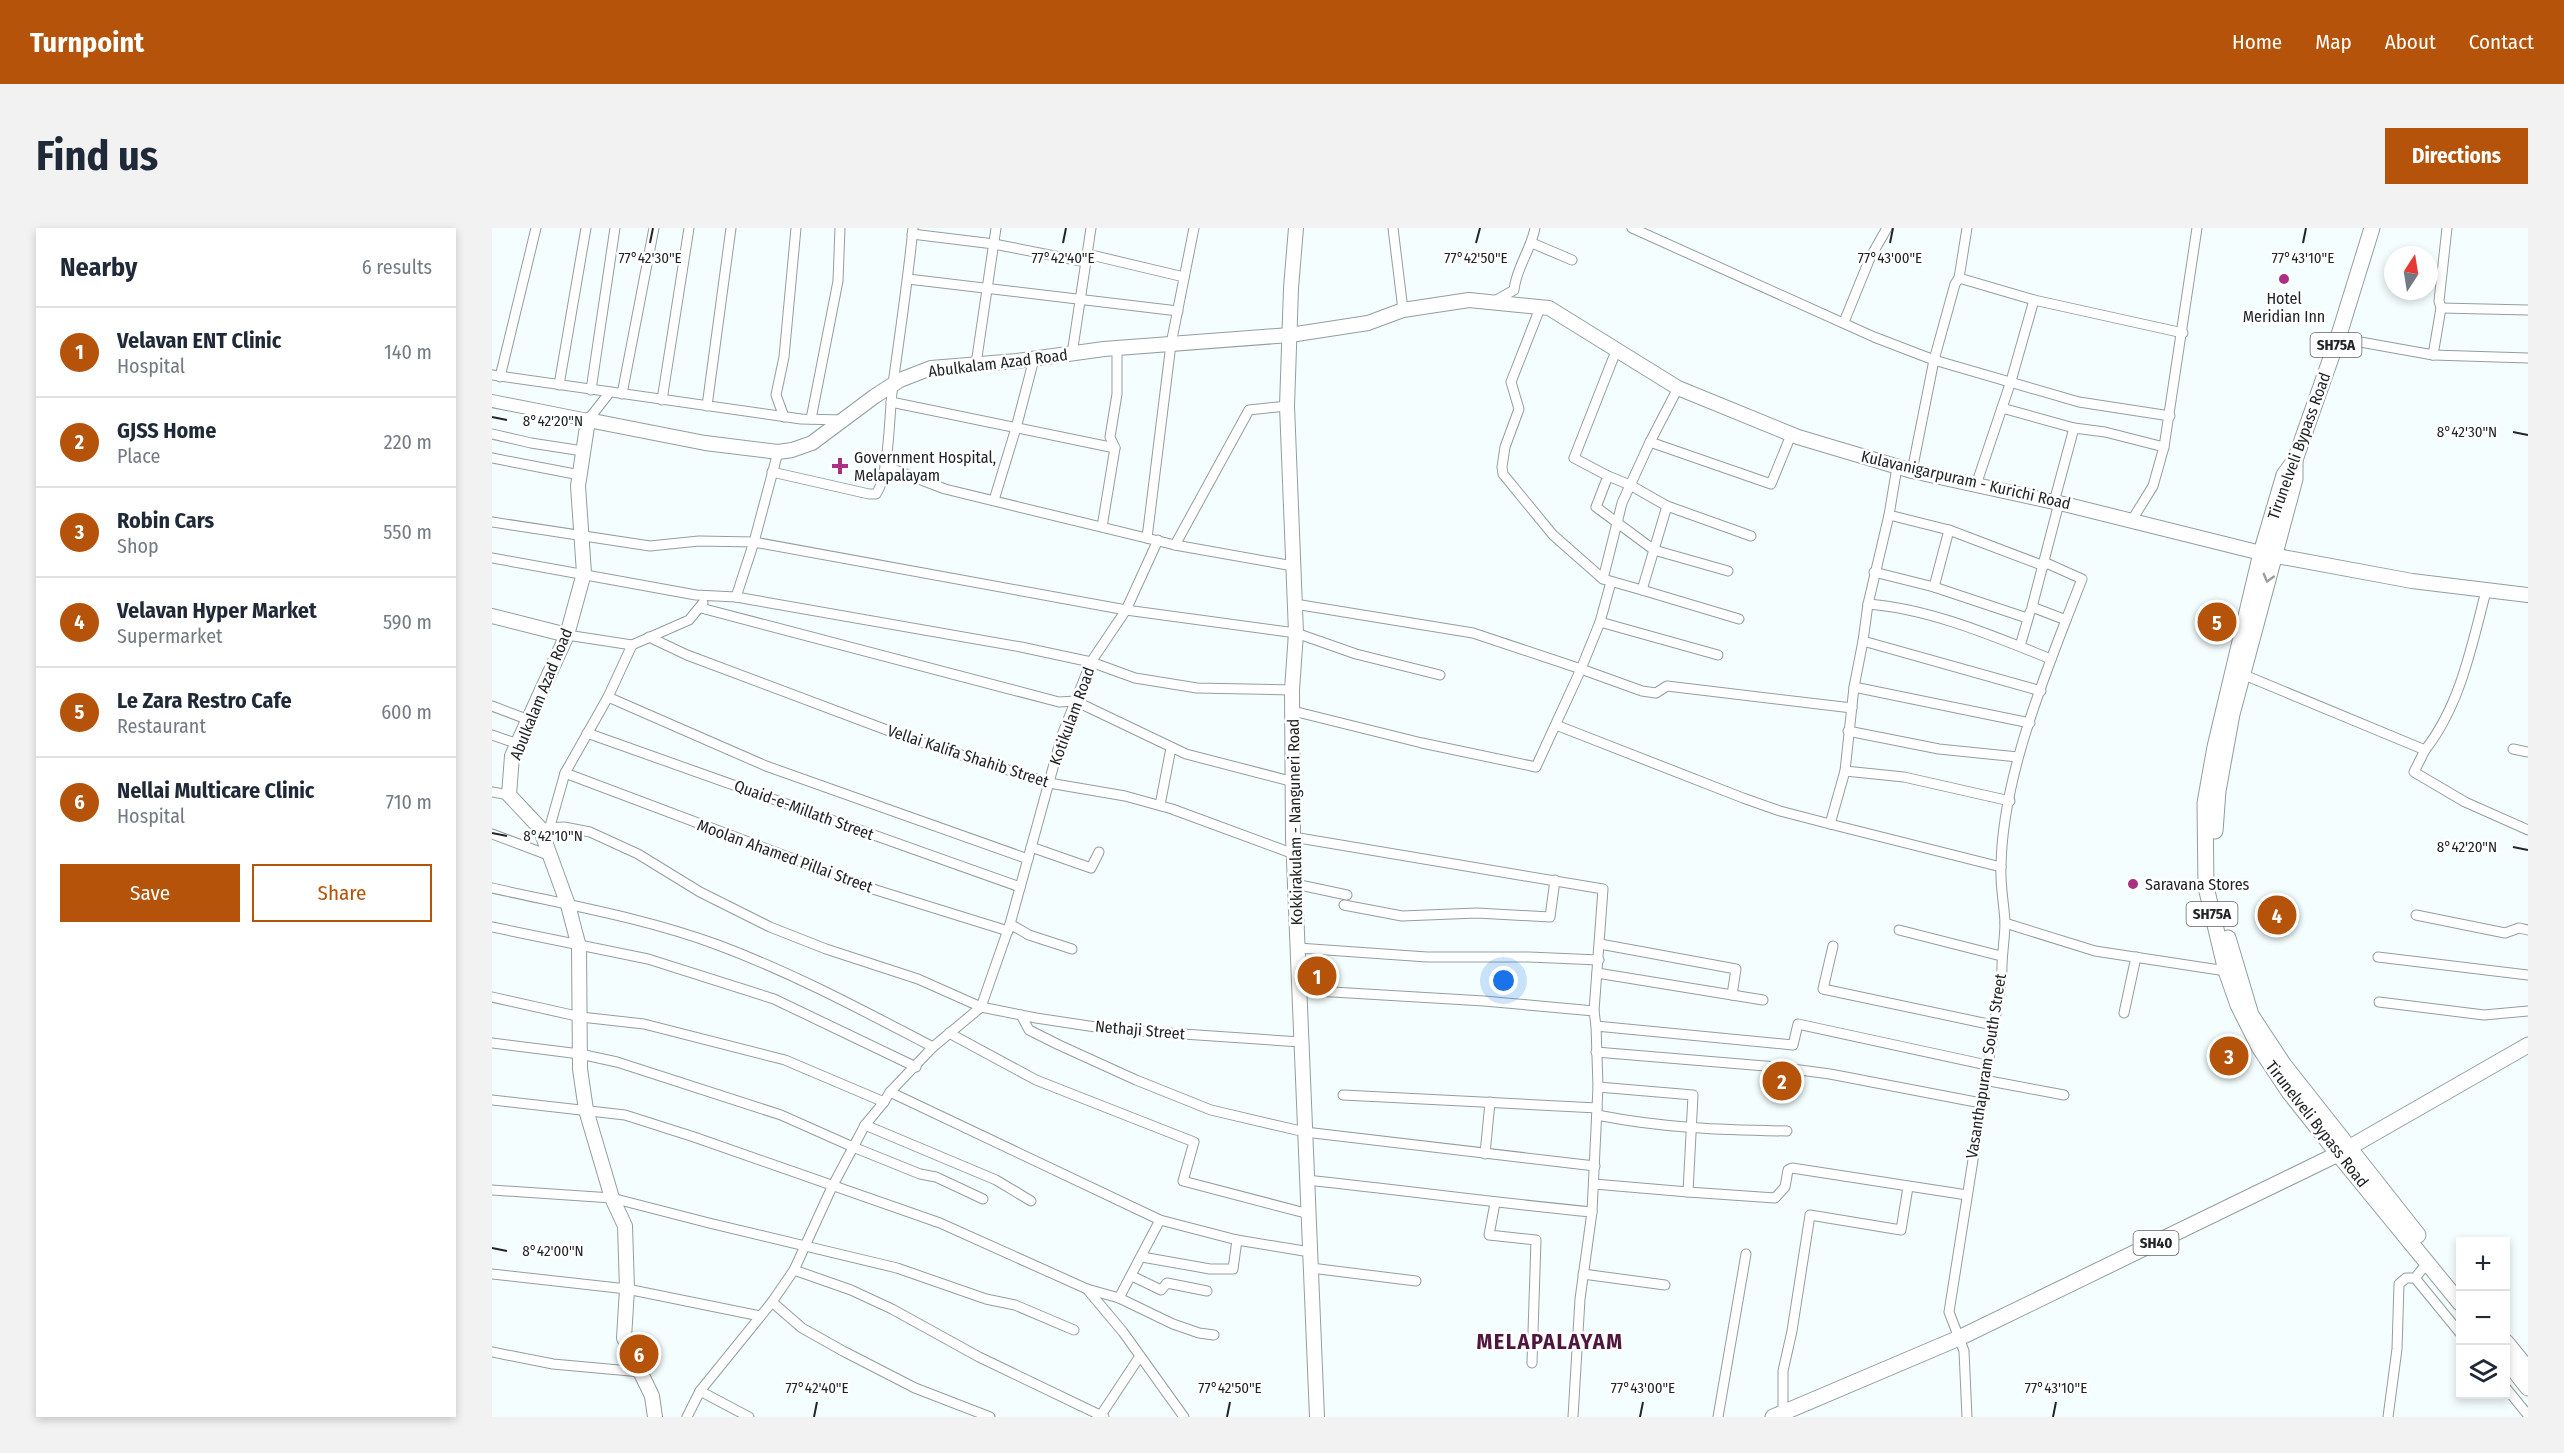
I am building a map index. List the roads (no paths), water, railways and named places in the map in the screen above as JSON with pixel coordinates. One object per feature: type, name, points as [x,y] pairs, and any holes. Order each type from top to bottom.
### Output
[{"type":"main road","name":"Kokkirakulam - Nanguneri Road","points":[[1296,228],[1291,288],[1287,406],[1296,633],[1292,690],[1293,837],[1317,1417]]},
{"type":"main road","name":"Tirunelveli Bypass Road","points":[[2372,228],[2338,338],[2295,460],[2284,475],[2268,554],[2229,682],[2205,803],[2206,887],[2226,971],[2238,1005],[2259,1047],[2289,1092],[2343,1151],[2456,1299]]},
{"type":"main road","name":"Kulavanigarpuram - Kurichi Road","points":[[1290,334],[1368,323],[1403,310],[1469,300],[1549,308],[1678,388],[1791,435],[1898,467],[2057,502],[2268,554],[2412,581],[2486,591],[2528,592]]},
{"type":"main road","name":"Abulkalam Azad Road","points":[[509,795],[512,756],[567,634],[584,573],[578,486],[588,420],[705,443],[778,452],[812,443],[893,385],[932,368],[1034,359],[1117,348],[1290,334]]},
{"type":"main road","points":[[2268,554],[2218,791],[2214,880],[2222,913],[2251,1015],[2343,1151],[2456,1281]]},
{"type":"main road","points":[[492,616],[567,634]]},
{"type":"main road","points":[[509,795],[545,827],[551,856],[579,945],[580,1070],[586,1110],[612,1198],[625,1226],[627,1288],[624,1338],[652,1396],[655,1417]]},
{"type":"main road","name":"SH40","points":[[1788,1413],[1959,1338],[2343,1151],[2528,1045]]},
{"type":"main road","points":[[2510,1353],[2528,1369]]},
{"type":"main road","points":[[2510,1355],[2528,1388]]},
{"type":"street","points":[[536,228],[496,376],[784,417],[843,420]]},
{"type":"street","points":[[559,385],[586,228]]},
{"type":"street","points":[[591,390],[615,228]]},
{"type":"street","points":[[622,394],[654,228]]},
{"type":"street","points":[[662,400],[689,228]]},
{"type":"street","points":[[707,406],[731,228]]},
{"type":"street","points":[[784,417],[776,395],[784,357],[796,228]]},
{"type":"street","points":[[811,420],[838,281],[840,228]]},
{"type":"street","points":[[976,364],[996,228]]},
{"type":"street","points":[[1072,354],[1091,228]]},
{"type":"street","points":[[1147,538],[1171,344],[1194,228]]},
{"type":"street","points":[[1393,228],[1403,310]]},
{"type":"street","points":[[1493,302],[1514,290],[1532,243],[1535,228]]},
{"type":"street","points":[[1632,228],[1874,337],[1934,360],[2079,402],[2170,416]]},
{"type":"street","points":[[1844,322],[1870,258],[1887,228]]},
{"type":"street","points":[[1912,471],[1934,360],[1955,284],[1959,279],[1967,228]]},
{"type":"street","points":[[2132,520],[2153,486],[2164,447],[2183,333],[2197,228]]},
{"type":"street","points":[[2433,355],[2441,308],[2439,301],[2447,228]]},
{"type":"street","points":[[772,472],[876,494],[879,489],[885,466],[913,231],[1086,262],[1088,254]]},
{"type":"street","points":[[1532,243],[1572,260]]},
{"type":"street","points":[[1088,254],[1184,277]]},
{"type":"street","points":[[908,279],[1178,311]]},
{"type":"street","points":[[1959,279],[2034,300],[2183,333]]},
{"type":"street","points":[[1976,485],[2011,381],[2034,300]]},
{"type":"street","points":[[1540,308],[1512,382],[1519,409],[1505,447],[1503,474],[1553,535],[1607,580],[1739,620]]},
{"type":"street","points":[[2441,308],[2528,309]]},
{"type":"street","points":[[2338,338],[2433,355],[2528,358]]},
{"type":"street","points":[[1102,527],[1115,448],[1110,437],[1117,394],[1117,348]]},
{"type":"street","points":[[1616,351],[1575,458],[1630,485],[1667,507],[1751,536]]},
{"type":"street","points":[[994,500],[1034,359]]},
{"type":"street","points":[[1293,711],[1422,743],[1536,767],[1600,622],[1622,503],[1678,388]]},
{"type":"street","points":[[492,401],[588,420],[610,392]]},
{"type":"street","points":[[891,402],[1115,448]]},
{"type":"street","points":[[1175,545],[1249,410],[1287,406]]},
{"type":"street","points":[[2002,408],[2074,428],[2105,432],[2164,447]]},
{"type":"street","points":[[2020,646],[2044,564],[2074,428]]},
{"type":"street","points":[[492,434],[584,451]]},
{"type":"street","points":[[1650,442],[1771,484],[1791,435]]},
{"type":"street","points":[[736,597],[754,542],[778,452]]},
{"type":"street","points":[[492,458],[580,475]]},
{"type":"street","points":[[885,466],[945,489],[1175,545],[1293,566]]},
{"type":"street","points":[[1830,824],[1845,771],[1854,687],[1868,604],[1898,467]]},
{"type":"street","points":[[1608,476],[1596,507],[1618,525],[1654,550],[1728,571]]},
{"type":"street","points":[[1642,590],[1667,507]]},
{"type":"street","points":[[1889,515],[1949,530],[2044,564]]},
{"type":"street","points":[[492,522],[650,546],[699,541],[754,542],[1126,610],[1296,633],[1356,654],[1440,675]]},
{"type":"street","points":[[1934,586],[1949,530]]},
{"type":"street","name":"Kotikulam Road","points":[[981,1007],[1009,928],[1062,735],[1091,662],[1126,610],[1158,540]]},
{"type":"street","points":[[492,558],[706,595],[736,597],[1009,645],[1091,662],[1135,678],[1197,688],[1292,690]]},
{"type":"street","name":"Vasanthapuram South Street","points":[[1966,1417],[1964,1351],[1949,1312],[2002,976],[2001,956],[2005,923],[2001,867],[2010,801],[2018,757],[2051,659],[2082,579],[2044,564]]},
{"type":"street","points":[[1874,572],[1934,586],[2028,618]]},
{"type":"street","points":[[2486,591],[2452,704],[2440,730],[2425,750],[2414,772],[2465,802],[2528,830]]},
{"type":"street","points":[[567,634],[632,645],[689,620],[701,608],[706,595]]},
{"type":"street","points":[[1295,604],[1473,633],[1649,693],[1656,693],[1667,686],[1852,708]]},
{"type":"street","points":[[1868,604],[1890,606],[1932,616],[2051,659]]},
{"type":"street","points":[[2032,607],[2066,620]]},
{"type":"street","points":[[701,608],[1059,702],[1075,701],[1186,754],[1294,782]]},
{"type":"street","points":[[1600,622],[1718,655]]},
{"type":"street","name":"Vellai Kalifa Shahib Street","points":[[649,637],[687,655],[865,723],[1049,783],[1125,796],[1160,806],[1294,854]]},
{"type":"street","points":[[1863,641],[2041,691]]},
{"type":"street","points":[[545,827],[565,773],[608,697],[632,645]]},
{"type":"street","points":[[2242,674],[2425,750]]},
{"type":"street","points":[[1854,687],[2030,723]]},
{"type":"street","points":[[608,697],[766,766],[1028,859]]},
{"type":"street","points":[[492,706],[529,720]]},
{"type":"street","points":[[1556,725],[1780,811],[2001,867]]},
{"type":"street","points":[[1848,731],[1939,749],[2018,757]]},
{"type":"street","name":"Quaid-e-Millath Street","points":[[587,733],[1020,887]]},
{"type":"street","points":[[492,735],[518,744]]},
{"type":"street","points":[[1160,806],[1171,748]]},
{"type":"street","points":[[2513,749],[2528,752]]},
{"type":"street","points":[[1845,771],[1904,777],[2010,801]]},
{"type":"street","name":"Moolan Ahamed Pillai Street","points":[[565,773],[876,890],[1009,928],[1072,949]]},
{"type":"street","points":[[492,792],[509,795]]},
{"type":"street","name":"Nethaji Street","points":[[545,827],[590,832],[638,854],[700,892],[770,927],[826,949],[918,979],[981,1007],[1108,1029],[1301,1042]]},
{"type":"street","points":[[492,834],[551,856]]},
{"type":"street","points":[[1293,837],[1603,889],[1594,1011],[1598,1087],[1593,1212],[1582,1274],[1573,1417]]},
{"type":"street","points":[[1031,847],[1091,868],[1099,852]]},
{"type":"street","points":[[1344,905],[1402,916],[1477,913],[1550,917],[1555,880]]},
{"type":"street","points":[[1295,884],[1347,895]]},
{"type":"street","points":[[492,888],[628,917],[716,945],[798,978],[933,1047]]},
{"type":"street","points":[[2416,915],[2505,933],[2519,928],[2528,930]]},
{"type":"street","points":[[2005,923],[2095,951],[2226,971]]},
{"type":"street","points":[[492,927],[648,958],[774,999],[916,1066]]},
{"type":"street","points":[[1899,930],[2001,956]]},
{"type":"street","points":[[1600,944],[1736,969],[1732,995]]},
{"type":"street","points":[[1833,946],[1824,989],[1993,1025]]},
{"type":"street","points":[[1298,948],[1427,957],[1599,960]]},
{"type":"street","points":[[2124,1013],[2136,957]]},
{"type":"street","points":[[2378,957],[2528,975]]},
{"type":"street","points":[[1597,973],[1763,1000]]},
{"type":"street","points":[[1299,990],[1484,1001],[1594,1011]]},
{"type":"street","points":[[492,997],[581,1017],[644,1024],[785,1060],[884,1102]]},
{"type":"street","points":[[2379,1002],[2484,1015],[2528,1011]]},
{"type":"street","points":[[687,1417],[700,1392],[772,1302],[794,1270],[832,1187],[865,1125],[890,1092],[933,1047],[981,1007]]},
{"type":"street","points":[[1021,1015],[1029,1030],[1136,1080],[1211,1110],[1305,1132],[1595,1166]]},
{"type":"street","points":[[1596,1026],[1793,1045],[1798,1024],[1988,1065]]},
{"type":"street","points":[[949,1033],[1036,1080],[1194,1142],[1183,1181],[1309,1214]]},
{"type":"street","points":[[492,1043],[580,1054],[617,1062],[781,1115],[920,1174],[936,1177],[983,1199]]},
{"type":"street","points":[[1596,1052],[1777,1067],[1830,1074],[1981,1103]]},
{"type":"street","points":[[1984,1080],[2064,1095]]},
{"type":"street","points":[[1598,1087],[1693,1095],[1688,1192]]},
{"type":"street","points":[[890,1092],[1160,1220],[1199,1232],[1310,1252]]},
{"type":"street","points":[[1343,1095],[1490,1102],[1597,1112],[1646,1124],[1692,1129],[1787,1131]]},
{"type":"street","points":[[492,1100],[625,1115],[940,1223],[1087,1289],[1119,1298],[1173,1324],[1199,1333],[1214,1335]]},
{"type":"street","points":[[1485,1154],[1490,1102]]},
{"type":"street","points":[[865,1125],[996,1180],[1031,1201]]},
{"type":"street","points":[[1594,1184],[1775,1198],[1785,1187],[1788,1170],[1792,1168],[1967,1196]]},
{"type":"street","points":[[1307,1180],[1464,1197],[1495,1203],[1593,1212]]},
{"type":"street","points":[[1788,1413],[1783,1371],[1792,1331],[1810,1215],[1901,1230],[1908,1187]]},
{"type":"street","points":[[492,1190],[612,1198],[897,1268],[986,1299],[1015,1305],[1074,1330]]},
{"type":"street","points":[[1495,1203],[1489,1235],[1536,1240],[1532,1363]]},
{"type":"street","points":[[1119,1298],[1160,1220]]},
{"type":"street","points":[[1142,1257],[1210,1269],[1233,1269],[1237,1240]]},
{"type":"street","points":[[1718,1417],[1746,1254]]},
{"type":"street","points":[[2415,1278],[2428,1262]]},
{"type":"street","points":[[1311,1268],[1416,1281]]},
{"type":"street","points":[[794,1270],[851,1290],[892,1309],[979,1357],[1103,1416],[1140,1356]]},
{"type":"street","points":[[492,1274],[627,1288],[760,1316]]},
{"type":"street","points":[[1582,1274],[1665,1285]]},
{"type":"street","points":[[1132,1276],[1161,1290],[1167,1283],[1207,1291]]},
{"type":"street","points":[[2388,1417],[2397,1349],[2400,1284],[2406,1278],[2415,1278]]},
{"type":"street","points":[[2415,1278],[2456,1328]]},
{"type":"street","points":[[1087,1289],[1184,1417]]},
{"type":"street","points":[[772,1302],[802,1328],[843,1351],[915,1388],[990,1417]]},
{"type":"street","points":[[492,1352],[553,1364],[641,1372]]},
{"type":"street","points":[[700,1392],[749,1417]]},
{"type":"street","points":[[2510,1394],[2528,1415]]},
{"type":"place","name":"Hotel Meridian Inn","points":[[2284,279]]},
{"type":"place","name":"Government Hospital, Melapalayam","points":[[840,466]]},
{"type":"place","name":"Le Zara Restro Cafe","points":[[2217,622]]},
{"type":"place","name":"Saravana Stores","points":[[2133,884]]},
{"type":"place","name":"Velavan Hyper Market","points":[[2277,915]]},
{"type":"place","name":"Velavan ENT Clinic","points":[[1317,976]]},
{"type":"place","name":"Robin Cars","points":[[2229,1056]]},
{"type":"place","name":"GJSS Home","points":[[1782,1081]]},
{"type":"place","name":"Nellai Multicare Clinic","points":[[639,1354]]},
{"type":"district","name":"MELAPALAYAM","points":[[1550,1341]]}]
